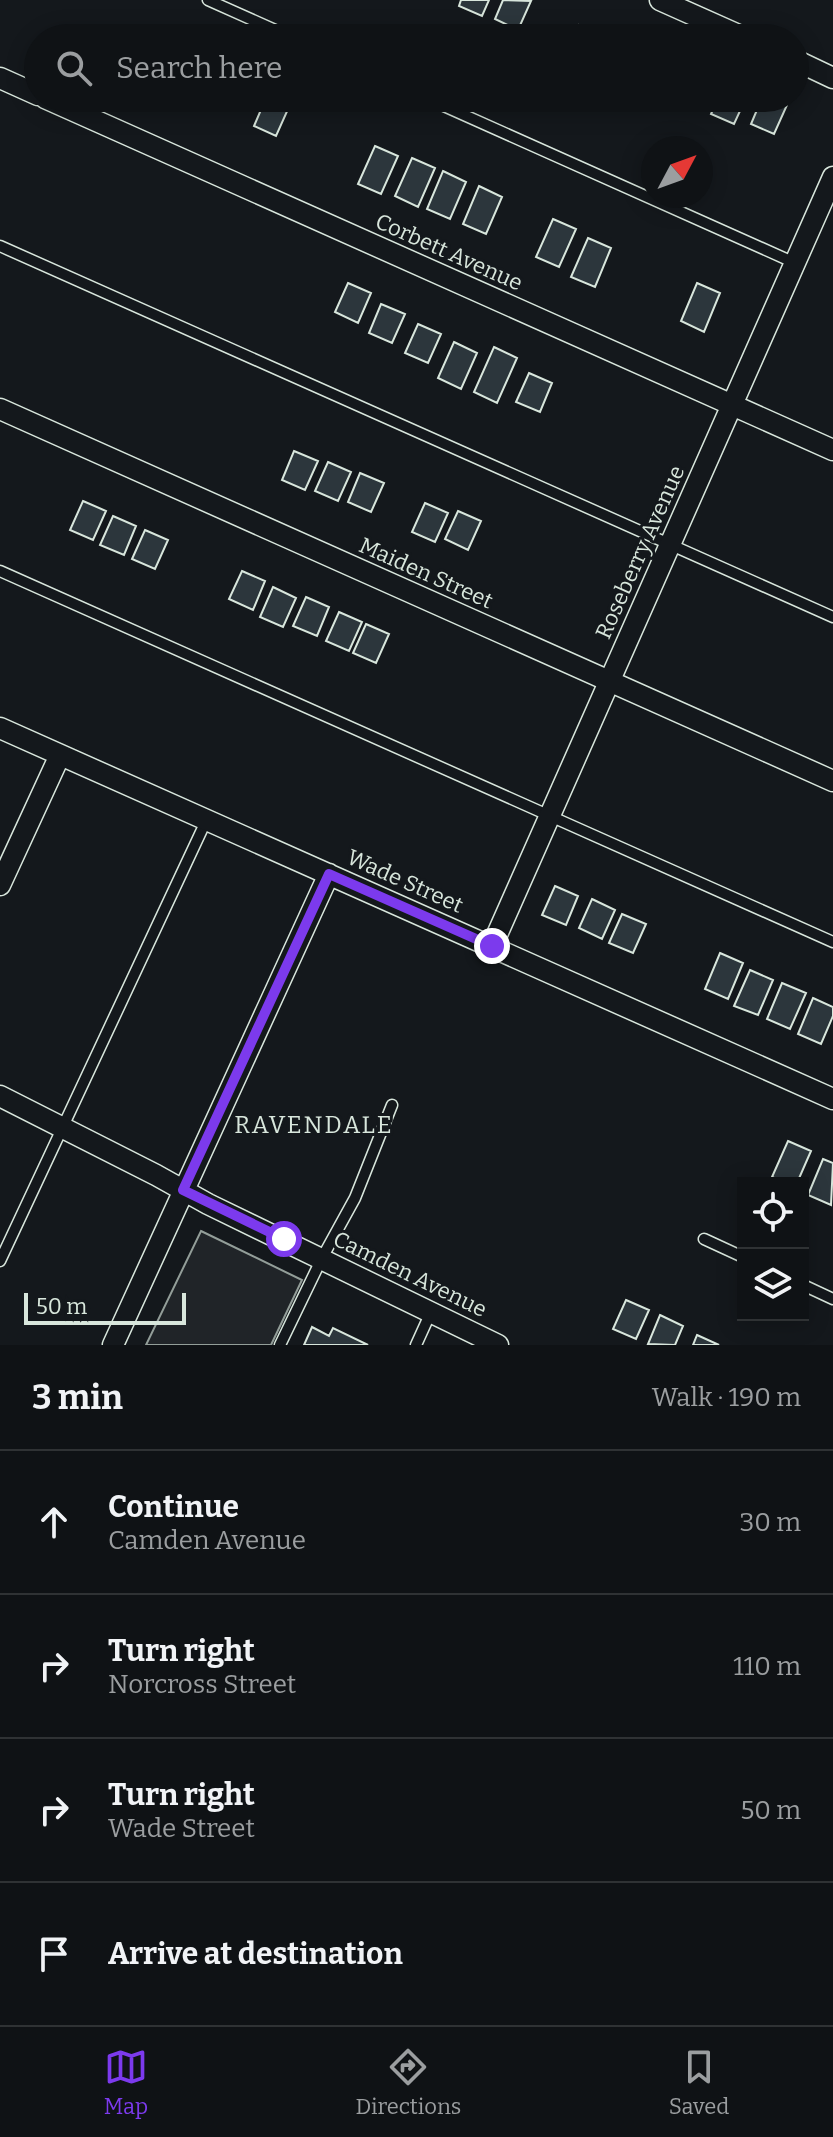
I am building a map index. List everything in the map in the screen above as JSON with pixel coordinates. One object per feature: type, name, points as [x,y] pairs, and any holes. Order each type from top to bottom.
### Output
[{"type":"street","points":[[660,0],[714,24]]},
{"type":"street","points":[[809,67],[833,78]]},
{"type":"street","points":[[0,78],[24,89]]},
{"type":"street","name":"Corbett Avenue","points":[[76,112],[833,450]]},
{"type":"street","name":"Roseberry Avenue","points":[[492,946],[833,177]]},
{"type":"street","name":"Maiden Street","points":[[0,409],[833,781]]},
{"type":"street","name":"Wade Street","points":[[0,728],[833,1099]]},
{"type":"street","points":[[0,885],[60,755]]},
{"type":"street","points":[[113,1345],[329,874]]},
{"type":"street","name":"Camden Avenue","points":[[0,1096],[498,1345]]},
{"type":"lane","points":[[208,0],[262,24]]},
{"type":"lane","points":[[457,112],[795,263]]},
{"type":"lane","points":[[0,246],[833,617]]},
{"type":"lane","points":[[0,571],[833,942]]},
{"type":"lane","points":[[0,1261],[207,819]]},
{"type":"lane","points":[[280,1345],[355,1198],[392,1105]]},
{"type":"lane","points":[[704,1239],[737,1254]]},
{"type":"lane","points":[[809,1288],[833,1299]]},
{"type":"lane","points":[[416,1345],[431,1312]]},
{"type":"shaded area","points":[[201,1231],[302,1280],[271,1345],[146,1345]]},
{"type":"building","points":[[461,0],[489,0],[482,16],[459,6]]},
{"type":"building","points":[[503,0],[531,1],[521,24],[505,24],[495,19]]},
{"type":"building","points":[[260,112],[287,112],[276,136],[254,126]]},
{"type":"building","points":[[712,112],[740,112],[734,124]]},
{"type":"building","points":[[756,112],[784,112],[774,134],[751,124]]},
{"type":"building","points":[[375,146],[398,156],[381,194],[358,184]]},
{"type":"building","points":[[412,158],[435,168],[418,207],[395,196]]},
{"type":"building","points":[[443,171],[466,182],[450,219],[427,209]]},
{"type":"building","points":[[479,186],[502,197],[486,234],[463,224]]},
{"type":"building","points":[[553,219],[576,229],[559,267],[536,257]]},
{"type":"building","points":[[588,238],[611,248],[595,287],[571,277]]},
{"type":"building","points":[[348,283],[371,293],[358,323],[335,312]]},
{"type":"building","points":[[697,283],[720,293],[704,332],[681,321]]},
{"type":"building","points":[[381,304],[405,314],[392,343],[369,333]]},
{"type":"building","points":[[418,324],[441,334],[428,363],[405,353]]},
{"type":"building","points":[[454,342],[477,353],[461,389],[438,378]]},
{"type":"building","points":[[494,347],[517,358],[497,403],[474,392]]},
{"type":"building","points":[[529,373],[552,383],[540,412],[516,402]]},
{"type":"building","points":[[294,451],[318,461],[305,490],[282,480]]},
{"type":"building","points":[[328,462],[351,472],[338,501],[315,491]]},
{"type":"building","points":[[360,473],[384,483],[371,512],[348,502]]},
{"type":"building","points":[[83,501],[106,511],[93,540],[70,530]]},
{"type":"building","points":[[425,503],[448,513],[435,542],[412,532]]},
{"type":"building","points":[[458,511],[481,521],[468,550],[445,539]]},
{"type":"building","points":[[113,516],[136,526],[124,555],[100,545]]},
{"type":"building","points":[[145,530],[168,540],[155,569],[132,559]]},
{"type":"building","points":[[242,571],[265,581],[253,610],[229,599]]},
{"type":"building","points":[[273,587],[296,598],[283,627],[260,617]]},
{"type":"building","points":[[306,597],[329,607],[317,636],[293,626]]},
{"type":"building","points":[[339,612],[362,622],[349,651],[326,641]]},
{"type":"building","points":[[366,624],[389,634],[376,663],[353,653]]},
{"type":"building","points":[[555,886],[578,896],[566,925],[542,915]]},
{"type":"building","points":[[592,899],[615,910],[602,939],[579,928]]},
{"type":"building","points":[[622,914],[646,924],[633,953],[609,943]]},
{"type":"building","points":[[720,953],[743,963],[728,999],[705,989]]},
{"type":"building","points":[[750,970],[773,980],[758,1015],[734,1006]]},
{"type":"building","points":[[782,983],[806,993],[790,1029],[767,1019]]},
{"type":"building","points":[[813,998],[833,1007],[833,1016],[821,1044],[798,1034]]},
{"type":"building","points":[[788,1141],[811,1151],[800,1177],[772,1177]]},
{"type":"building","points":[[823,1159],[833,1163],[831,1205],[809,1195]]},
{"type":"building","points":[[626,1300],[649,1310],[636,1339],[613,1329]]},
{"type":"building","points":[[660,1315],[683,1326],[675,1345],[648,1344]]},
{"type":"building","points":[[312,1327],[329,1336],[333,1328],[368,1345],[304,1345]]},
{"type":"building","points":[[697,1335],[719,1345],[693,1345]]},
{"type":"district","name":"RAVENDALE","points":[[314,1125]]},
{"type":"route","points":[[284,1239],[183,1190],[329,874],[492,946]]}]
